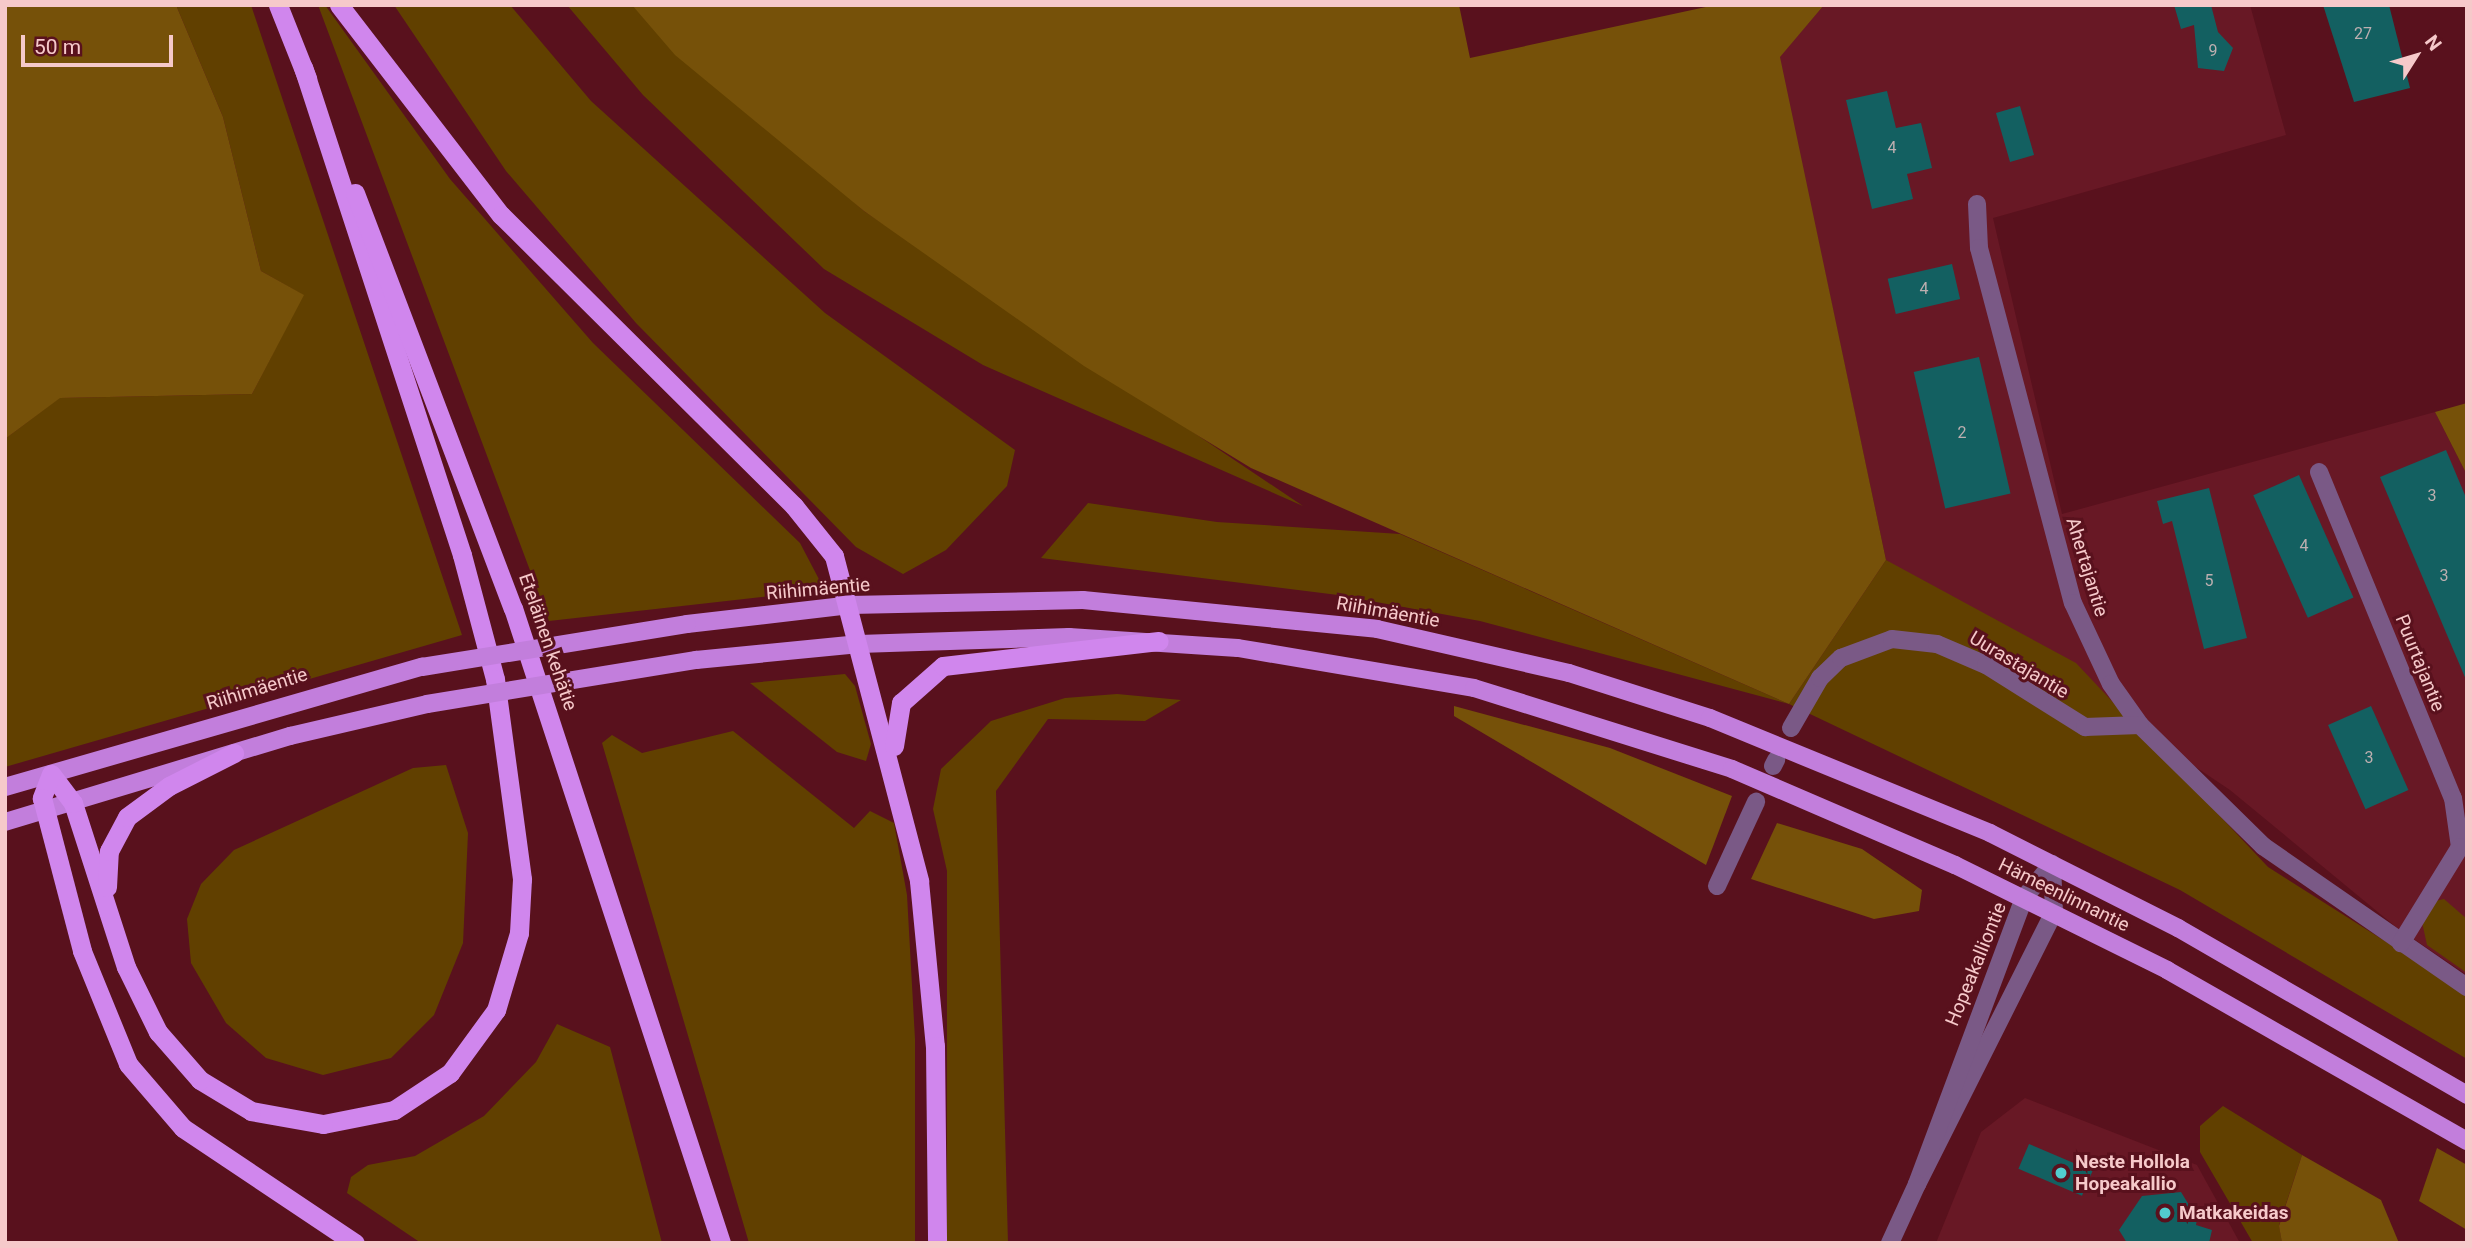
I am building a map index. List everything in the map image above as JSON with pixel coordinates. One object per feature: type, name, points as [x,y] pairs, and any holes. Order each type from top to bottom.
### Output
[{"type":"highway","points":[[51,774],[74,803],[116,936],[158,1032],[200,1080],[251,1111],[323,1124],[394,1110],[450,1073],[496,1010],[519,933],[518,820],[479,612],[303,67],[278,5]]},
{"type":"highway","points":[[339,5],[501,215],[815,529],[834,556],[898,785],[929,959],[937,1243]]},
{"type":"highway","name":"Eteläinen kehätie","points":[[303,67],[513,608],[721,1243]]},
{"type":"highway","points":[[898,785],[894,733],[901,703],[943,666],[1159,640]]},
{"type":"highway","points":[[116,936],[106,866],[116,833],[169,786],[234,752]]},
{"type":"highway","points":[[51,774],[43,811],[100,1003],[153,1099],[214,1152],[355,1243]]},
{"type":"main road","name":"Riihimäentie","points":[[5,787],[422,667],[687,624],[850,606],[1083,600],[1258,613],[1431,641],[1646,696]]},
{"type":"main road","points":[[5,822],[234,752],[427,704],[696,660],[859,644],[1159,640]]},
{"type":"main road","name":"Hämeenlinnantie","points":[[1159,640],[1365,665],[1622,729],[1849,817],[2054,912],[2285,1035],[2467,1141]]},
{"type":"main road","name":"Hämeenlinnantie","points":[[1646,696],[1893,790],[2052,864],[2178,928],[2467,1095]]},
{"type":"street","name":"Ahertajantie","points":[[1977,204],[1979,248],[2073,603],[2111,684],[2140,725],[2263,846],[2467,987]]},
{"type":"street","name":"Puurtajantie","points":[[2319,472],[2453,798],[2460,847],[2401,943]]},
{"type":"street","name":"Uurastajantie","points":[[1791,728],[1820,678],[1841,658],[1892,639],[1937,644],[1986,664],[2085,727],[2140,725]]},
{"type":"street","points":[[1717,886],[1756,802]]},
{"type":"street","name":"Hopeakalliontie","points":[[1917,1184],[2024,898],[2052,864]]},
{"type":"street","name":"Hopeakalliontie","points":[[1891,1243],[1917,1184],[2054,912],[2052,864]]},
{"type":"shaded area","points":[[5,5],[176,5],[223,117],[261,271],[304,295],[252,394],[60,398],[5,439]]},
{"type":"shaded area","points":[[176,5],[251,5],[462,635],[5,767],[5,439],[59,398],[252,394],[303,295],[261,271],[223,117]]},
{"type":"shaded area","points":[[318,5],[325,5],[450,179],[593,343],[800,543],[822,585],[814,591],[549,621]]},
{"type":"shaded area","points":[[394,5],[510,5],[591,101],[825,313],[1015,450],[1007,486],[946,550],[903,574],[856,547],[636,323],[506,171]]},
{"type":"shaded area","points":[[567,5],[632,5],[864,211],[1303,506],[983,365],[824,269],[643,95]]},
{"type":"shaded area","points":[[632,5],[1459,5],[1470,58],[1715,5],[1824,5],[1780,57],[1886,560],[1789,704],[1251,468],[1084,366],[864,211],[675,55]]},
{"type":"shaded area","points":[[1824,5],[2250,5],[2286,135],[1993,218],[2062,514],[2435,412],[2467,475],[2467,975],[2396,927],[2230,790],[1886,560],[1779,57]]},
{"type":"shaded area","points":[[2467,403],[2467,475],[2435,412]]},
{"type":"shaded area","points":[[1088,503],[1217,522],[1400,534],[1789,704],[1480,621],[1338,595],[1041,558]]},
{"type":"shaded area","points":[[1886,560],[2076,663],[2268,867],[2467,993],[2467,1059],[2180,890],[1789,704]]},
{"type":"shaded area","points":[[845,674],[855,686],[871,744],[866,761],[837,752],[750,683]]},
{"type":"shaded area","points":[[1117,694],[1181,700],[1145,721],[1048,719],[996,791],[1008,1243],[947,1243],[947,871],[933,809],[941,769],[991,721],[1065,698]]},
{"type":"shaded area","points":[[1454,706],[1610,748],[1732,796],[1706,865],[1454,716]]},
{"type":"shaded area","points":[[733,731],[854,828],[870,811],[894,823],[907,895],[915,1039],[915,1243],[749,1243],[602,743],[612,735],[642,753]]},
{"type":"shaded area","points":[[446,765],[468,833],[463,943],[434,1015],[391,1058],[323,1075],[266,1058],[226,1023],[191,963],[187,919],[201,884],[234,850],[413,768]]},
{"type":"shaded area","points":[[1777,823],[1862,849],[1922,890],[1919,911],[1874,919],[1751,879]]},
{"type":"shaded area","points":[[2444,899],[2467,919],[2467,973],[2427,945],[2422,922],[2431,902]]},
{"type":"shaded area","points":[[557,1024],[610,1047],[662,1243],[421,1243],[347,1193],[351,1177],[368,1165],[415,1156],[484,1116],[536,1062]]},
{"type":"shaded area","points":[[2025,1098],[2197,1165],[2240,1243],[1936,1243],[1981,1132]]},
{"type":"shaded area","points":[[2223,1106],[2302,1155],[2279,1225],[2282,1243],[2253,1243],[2200,1152],[2200,1126]]},
{"type":"shaded area","points":[[2437,1148],[2467,1165],[2467,1230],[2419,1201]]},
{"type":"shaded area","points":[[2302,1155],[2381,1200],[2399,1243],[2282,1243],[2279,1226]]},
{"type":"building","points":[[2174,5],[2211,5],[2218,32],[2233,48],[2224,71],[2198,68],[2194,25],[2181,29]]},
{"type":"building","points":[[2323,5],[2389,5],[2410,88],[2354,102]]},
{"type":"building","points":[[1887,91],[1896,128],[1921,123],[1932,168],[1907,174],[1913,199],[1872,209],[1846,100]]},
{"type":"building","points":[[2020,106],[2034,155],[2010,162],[1996,113]]},
{"type":"building","points":[[1952,264],[1960,299],[1896,314],[1888,279]]},
{"type":"building","points":[[1979,357],[2010,493],[1945,508],[1914,372]]},
{"type":"building","points":[[2446,450],[2467,500],[2467,682],[2380,477]]},
{"type":"building","points":[[2299,475],[2354,597],[2308,618],[2253,495]]},
{"type":"building","points":[[2209,488],[2247,638],[2204,649],[2172,521],[2163,524],[2157,501]]},
{"type":"building","points":[[2371,706],[2408,790],[2365,809],[2328,725]]},
{"type":"building","points":[[2029,1144],[2093,1171],[2082,1196],[2018,1169]]},
{"type":"building","name":"Matkakeidas","points":[[2181,1192],[2189,1205],[2199,1207],[2196,1225],[2212,1230],[2209,1243],[2127,1243],[2119,1230],[2142,1196]]},
{"type":"place","name":"Neste Hollola Hopeakallio","points":[[2061,1173]]},
{"type":"place","name":"Matkakeidas","points":[[2165,1213]]}]
